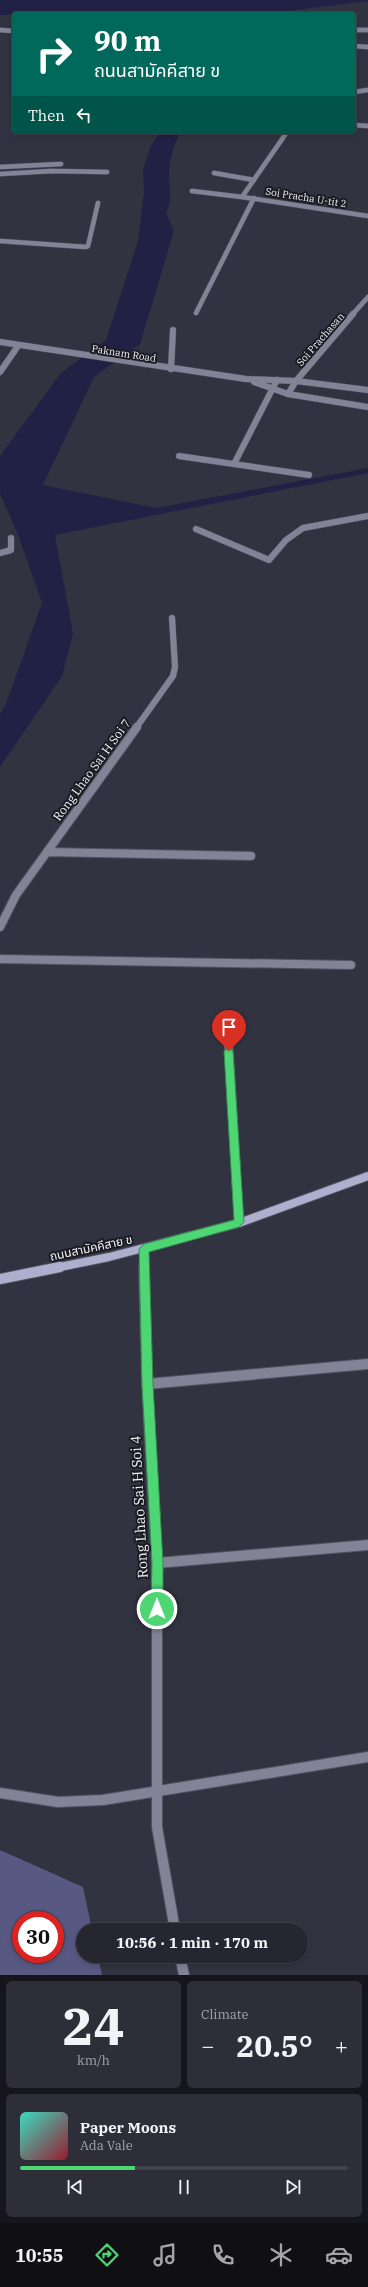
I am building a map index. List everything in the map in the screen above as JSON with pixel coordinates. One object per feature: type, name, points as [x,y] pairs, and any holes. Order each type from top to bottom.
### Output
[{"type":"main road","name":"ถนนสามัคคีสาย ข","points":[[0,1279],[144,1249],[239,1222],[368,1176]]},
{"type":"street","points":[[0,30],[12,30]]},
{"type":"street","points":[[356,30],[368,30]]},
{"type":"street","points":[[356,46],[368,47]]},
{"type":"street","points":[[356,92],[368,90]]},
{"type":"street","points":[[356,125],[368,126]]},
{"type":"street","points":[[242,197],[286,134]]},
{"type":"street","points":[[0,167],[61,164]]},
{"type":"street","points":[[0,174],[52,171],[107,172]]},
{"type":"street","points":[[214,173],[254,180]]},
{"type":"street","name":"Soi Pracha U-tit 2","points":[[192,191],[254,198],[368,216]]},
{"type":"street","points":[[196,313],[254,198]]},
{"type":"street","points":[[0,241],[86,248],[88,246],[98,203]]},
{"type":"street","name":"Soi Prachasan","points":[[288,394],[296,380],[368,297]]},
{"type":"street","points":[[171,369],[173,330]]},
{"type":"street","name":"Paknam Road","points":[[0,342],[147,366],[246,379],[296,380],[368,390]]},
{"type":"street","points":[[0,372],[18,346]]},
{"type":"street","name":"Paknam Road","points":[[246,379],[288,394],[368,407]]},
{"type":"street","points":[[234,464],[277,380]]},
{"type":"street","points":[[179,456],[309,475]]},
{"type":"street","points":[[196,529],[269,560],[286,540],[303,528],[368,516]]},
{"type":"street","points":[[0,553],[11,550],[12,538]]},
{"type":"street","name":"Rong Lhao Sai H Soi 7","points":[[0,927],[16,895],[173,676],[175,667],[172,618]]},
{"type":"street","points":[[47,852],[251,856]]},
{"type":"street","points":[[0,959],[351,965]]},
{"type":"street","points":[[228,1035],[239,1222]]},
{"type":"street","name":"Rong Lhao Sai H Soi 4","points":[[144,1249],[147,1384],[157,1563],[157,1826],[161,1859],[174,1923]]},
{"type":"street","points":[[147,1384],[368,1364]]},
{"type":"street","points":[[157,1563],[368,1545]]},
{"type":"street","points":[[0,1793],[58,1802],[103,1800],[368,1757]]},
{"type":"street","points":[[181,1963],[184,1975]]},
{"type":"shaded area","points":[[0,0],[368,0],[279,12],[12,12],[12,14],[0,15]]},
{"type":"shaded area","points":[[159,134],[180,134],[174,145],[170,161],[170,202],[166,213],[174,231],[140,344],[94,377],[43,485],[156,508],[368,468],[368,473],[55,535],[73,634],[62,676],[0,767],[0,714],[6,704],[42,603],[20,540],[0,493],[0,456],[61,373],[106,340],[138,241],[144,192],[143,169],[151,146]]},
{"type":"shaded area","points":[[0,1850],[83,1887],[91,1923],[76,1923],[76,1963],[99,1963],[102,1975],[0,1975]]},
{"type":"route","points":[[157,1609],[157,1563],[147,1384],[144,1249],[239,1222],[229,1051]]}]
